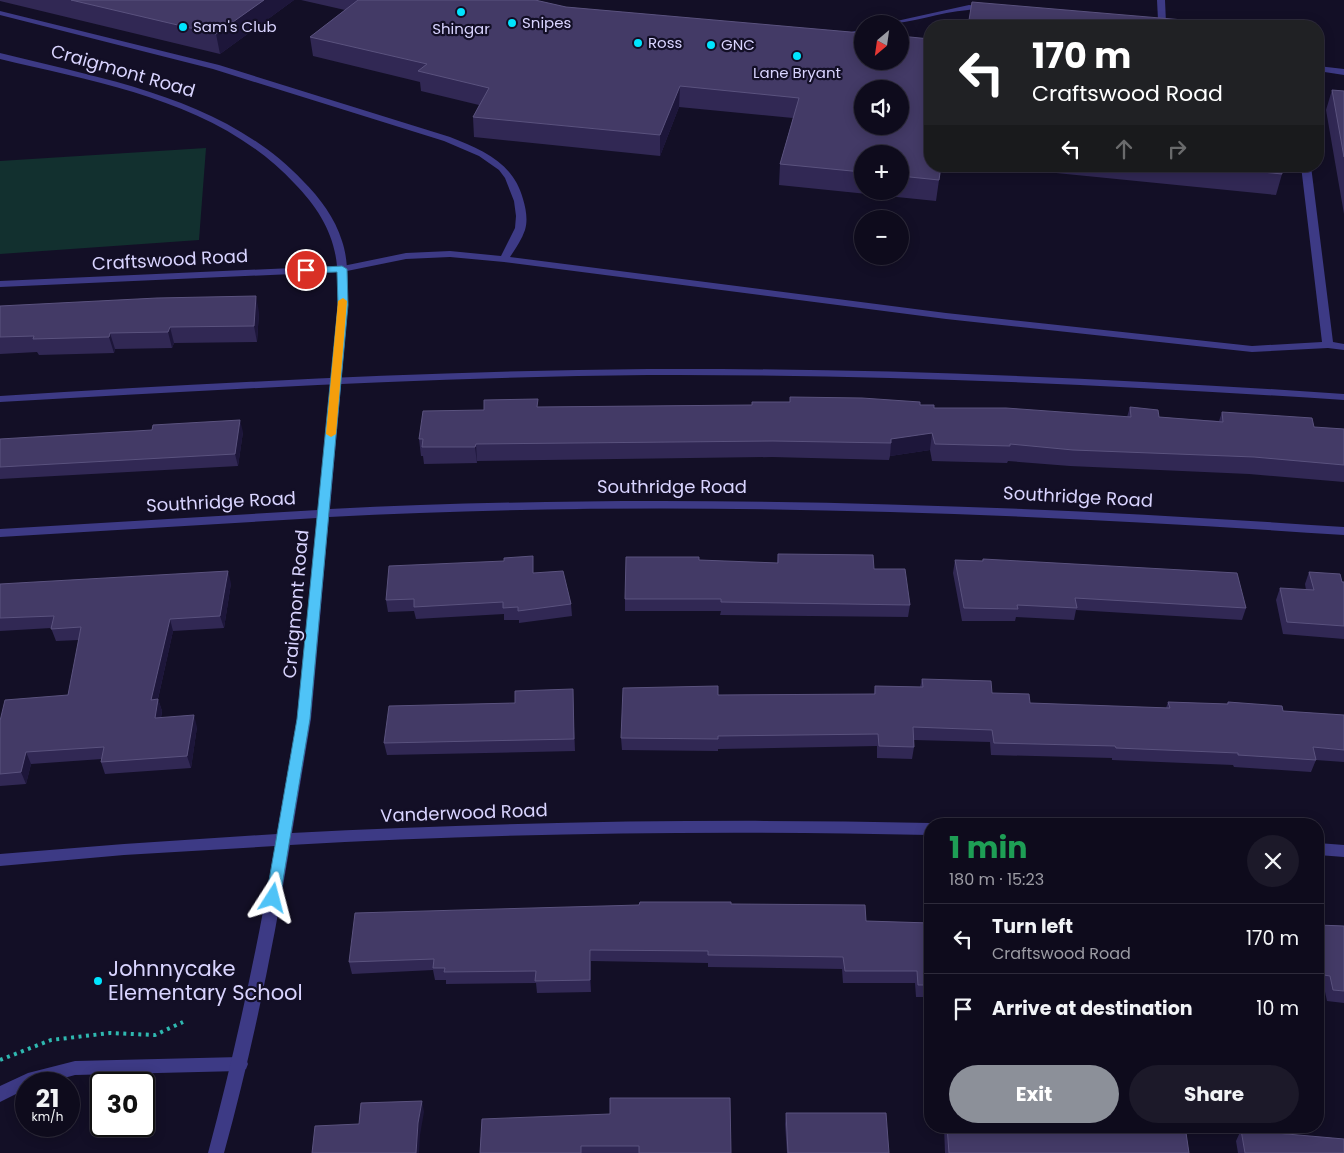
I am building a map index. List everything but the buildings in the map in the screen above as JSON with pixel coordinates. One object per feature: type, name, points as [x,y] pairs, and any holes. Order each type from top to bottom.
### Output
[{"type":"street","points":[[1161,0],[1162,20]]},
{"type":"street","points":[[909,19],[969,7],[998,10]]},
{"type":"street","points":[[0,12],[216,66],[447,139],[480,153],[500,164],[510,176],[518,193],[521,212],[520,231],[504,259]]},
{"type":"street","points":[[831,37],[854,33]]},
{"type":"street","name":"Craigmont Road","points":[[0,56],[152,95],[204,114],[238,131],[272,155],[299,179],[320,207],[336,234],[342,269],[343,305],[304,719],[266,937],[240,1064],[216,1153]]},
{"type":"street","points":[[1324,70],[1344,72]]},
{"type":"street","points":[[1307,172],[1328,345]]},
{"type":"street","name":"Craftswood Road","points":[[0,284],[342,269],[406,256],[450,254],[504,259],[946,316],[1252,349],[1328,345],[1344,347]]},
{"type":"street","points":[[0,398],[336,381],[646,372],[846,373],[1034,378],[1344,397]]},
{"type":"street","name":"Southridge Road","points":[[0,533],[323,514],[591,504],[866,505],[1058,513],[1344,531]]},
{"type":"street","name":"Vanderwood Road","points":[[0,860],[79,852],[492,829],[651,826],[924,830]]},
{"type":"street","points":[[1324,849],[1344,851]]},
{"type":"street","points":[[0,1094],[28,1080],[75,1068],[240,1064]]},
{"type":"path","points":[[0,1060],[52,1040],[110,1033],[155,1035],[184,1022]]},
{"type":"green space","points":[[206,148],[199,240],[0,254],[0,161]]},
{"type":"slow traffic","points":[[331,434],[343,301]]},
{"type":"place","name":"Shingar","points":[[461,12]]},
{"type":"place","name":"Snipes","points":[[512,23]]},
{"type":"place","name":"Sam's Club","points":[[183,27]]},
{"type":"place","name":"Ross","points":[[638,43]]},
{"type":"place","name":"GNC","points":[[711,45]]},
{"type":"place","name":"Lane Bryant","points":[[797,56]]},
{"type":"place","name":"Johnnycake Elementary School","points":[[98,981]]},
{"type":"route","points":[[273,898],[304,719],[343,305],[342,269],[306,270]]}]
